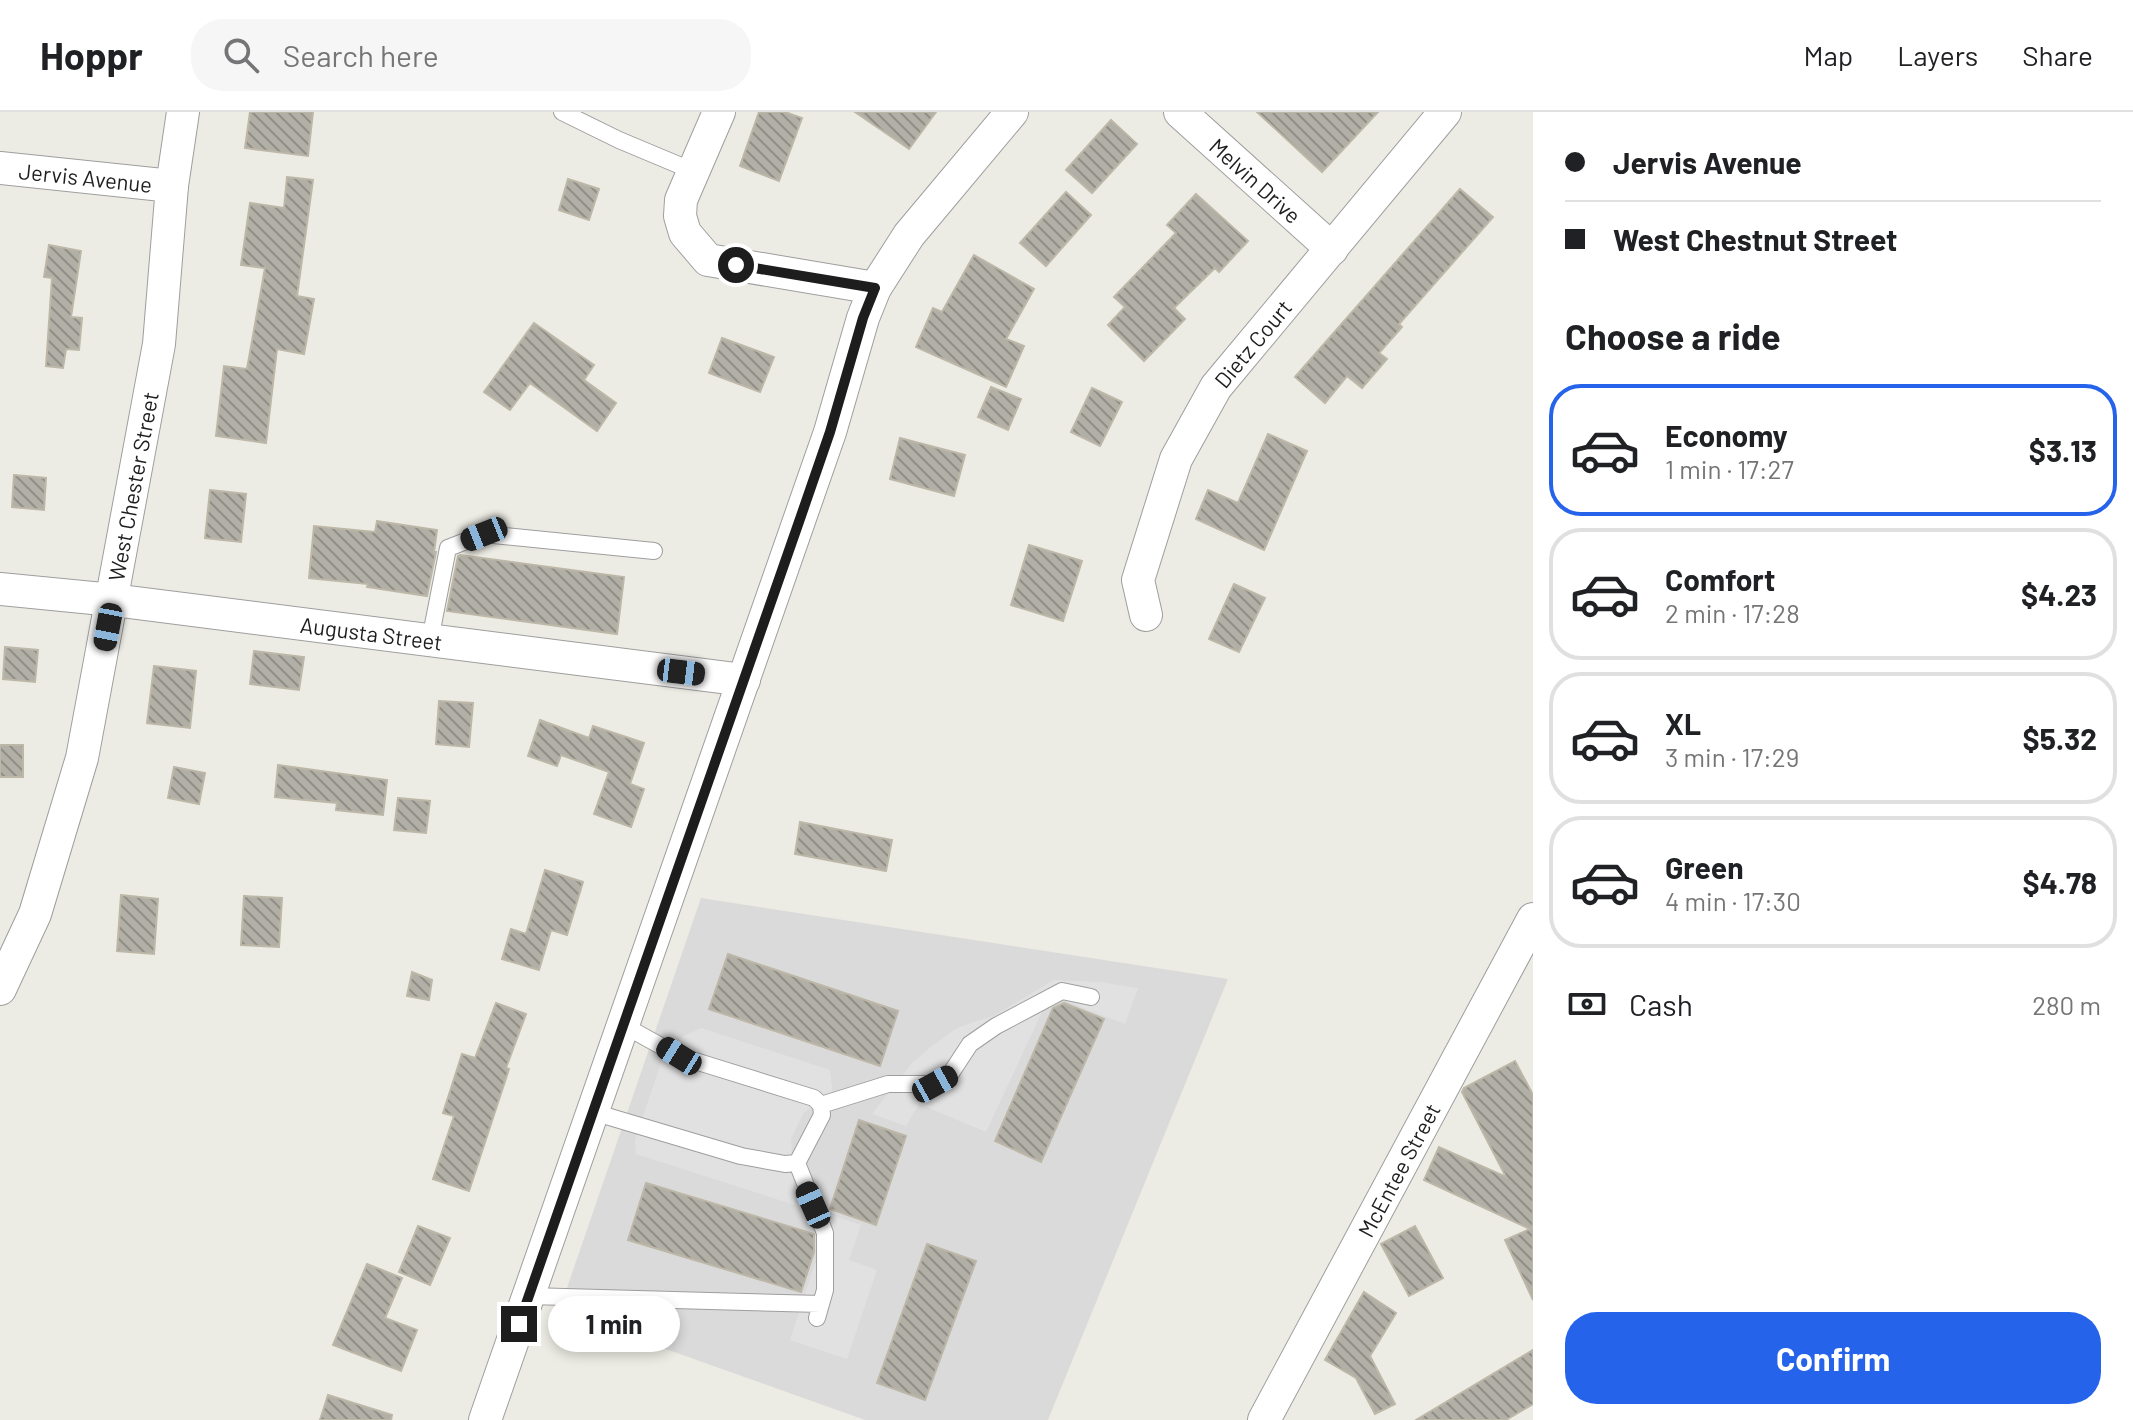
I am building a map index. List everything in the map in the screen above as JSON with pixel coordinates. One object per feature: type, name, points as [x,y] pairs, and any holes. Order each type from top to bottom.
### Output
[{"type":"street","name":"West Chester Street","points":[[0,989],[35,914],[82,758],[159,344],[172,186],[183,112]]},
{"type":"street","points":[[719,112],[681,200],[680,216],[685,233],[708,260],[875,288]]},
{"type":"street","points":[[485,1420],[830,432],[863,318],[875,288],[909,235],[1012,112]]},
{"type":"street","name":"Melvin Drive","points":[[1180,112],[1332,249]]},
{"type":"street","name":"Dietz Court","points":[[1146,615],[1138,580],[1176,459],[1216,387],[1445,112]]},
{"type":"street","name":"Jervis Avenue","points":[[0,168],[172,186]]},
{"type":"street","name":"Augusta Street","points":[[0,589],[113,600],[744,680]]},
{"type":"street","name":"McEntee Street","points":[[1264,1420],[1386,1190],[1528,947]]},
{"type":"lane","points":[[562,112],[693,171]]},
{"type":"lane","points":[[430,640],[448,548],[484,534],[654,551]]},
{"type":"lane","points":[[821,1105],[888,1084],[935,1084],[949,1076],[970,1044],[996,1026],[1062,991],[1091,997]]},
{"type":"lane","points":[[529,1296],[819,1311],[825,1290],[825,1233],[797,1163],[822,1115],[821,1105],[814,1098],[679,1056],[623,1025]]},
{"type":"lane","points":[[593,1112],[741,1156],[785,1164],[797,1163]]},
{"type":"shaded area","points":[[701,898],[1228,979],[1048,1420],[865,1420],[559,1311]]},
{"type":"shaded area","points":[[1054,980],[1138,988],[1125,1024],[1050,995],[986,1132],[919,1104],[906,1126],[872,1114],[912,1063],[932,1046],[957,1028],[995,1015]]},
{"type":"shaded area","points":[[701,1028],[830,1070],[833,1095],[804,1112],[791,1139],[795,1205],[636,1154],[635,1140],[663,1057],[682,1037]]},
{"type":"shaded area","points":[[831,1215],[861,1225],[849,1260],[877,1270],[847,1359],[790,1340]]},
{"type":"building","points":[[250,112],[313,112],[308,156],[245,148]]},
{"type":"building","points":[[759,112],[785,112],[802,118],[779,181],[740,166]]},
{"type":"building","points":[[855,112],[936,112],[909,149]]},
{"type":"building","points":[[1257,112],[1378,112],[1322,172]]},
{"type":"building","points":[[1111,120],[1137,144],[1092,193],[1066,170]]},
{"type":"building","points":[[287,177],[313,180],[297,296],[314,299],[304,354],[277,349],[266,443],[216,436],[224,366],[247,369],[265,268],[241,265],[250,203],[284,208]]},
{"type":"building","points":[[568,179],[599,189],[589,220],[559,210]]},
{"type":"building","points":[[1460,189],[1493,217],[1399,324],[1402,327],[1379,353],[1387,359],[1362,388],[1347,376],[1325,403],[1295,377]]},
{"type":"building","points":[[1066,192],[1091,215],[1046,266],[1020,243]]},
{"type":"building","points":[[1196,194],[1248,241],[1219,272],[1215,268],[1174,308],[1185,319],[1144,361],[1108,325],[1125,307],[1114,297],[1176,233],[1167,225]]},
{"type":"building","points":[[49,245],[81,251],[71,317],[82,318],[79,350],[66,349],[63,368],[46,366],[52,278],[44,277]]},
{"type":"building","points":[[974,255],[1034,289],[1006,339],[1024,346],[1006,387],[916,347],[933,308],[942,312]]},
{"type":"building","points":[[534,323],[594,365],[584,380],[616,403],[597,431],[530,383],[510,410],[484,392]]},
{"type":"building","points":[[722,338],[774,357],[760,392],[709,373]]},
{"type":"building","points":[[991,387],[1021,399],[1008,430],[978,417]]},
{"type":"building","points":[[1092,388],[1122,402],[1100,446],[1071,432]]},
{"type":"building","points":[[1268,434],[1307,451],[1264,550],[1196,519],[1208,490],[1238,503]]},
{"type":"building","points":[[900,438],[965,455],[954,496],[890,479]]},
{"type":"building","points":[[14,475],[46,478],[44,510],[12,507]]},
{"type":"building","points":[[210,490],[246,494],[241,542],[205,538]]},
{"type":"building","points":[[377,521],[437,530],[427,596],[367,587],[368,584],[309,578],[314,526],[375,532]]},
{"type":"building","points":[[1029,545],[1082,561],[1063,621],[1011,605]]},
{"type":"building","points":[[460,555],[624,577],[617,634],[447,611]]},
{"type":"building","points":[[1234,584],[1265,598],[1239,652],[1209,639]]},
{"type":"building","points":[[5,647],[38,650],[35,682],[3,679]]},
{"type":"building","points":[[254,651],[304,657],[299,690],[250,684]]},
{"type":"building","points":[[154,666],[196,671],[190,728],[147,723]]},
{"type":"building","points":[[439,701],[473,703],[469,747],[436,744]]},
{"type":"building","points":[[540,720],[589,738],[593,726],[644,743],[630,784],[644,789],[631,827],[594,814],[609,772],[561,755],[557,766],[528,756]]},
{"type":"building","points":[[0,745],[23,745],[23,777],[0,777]]},
{"type":"building","points":[[278,765],[387,780],[383,815],[336,810],[337,803],[275,797]]},
{"type":"building","points":[[174,767],[205,773],[199,804],[168,798]]},
{"type":"building","points":[[398,798],[430,801],[426,833],[394,830]]},
{"type":"building","points":[[800,822],[892,840],[886,871],[795,854]]},
{"type":"building","points":[[545,870],[583,882],[567,935],[551,930],[539,970],[502,959],[511,929],[526,934]]},
{"type":"building","points":[[121,895],[158,899],[154,954],[117,951]]},
{"type":"building","points":[[244,896],[282,898],[279,947],[241,945]]},
{"type":"building","points":[[728,954],[898,1011],[880,1066],[709,1009]]},
{"type":"building","points":[[412,972],[432,980],[429,1000],[407,996]]},
{"type":"building","points":[[496,1003],[526,1014],[506,1068],[509,1069],[469,1191],[433,1179],[454,1116],[443,1113],[462,1054],[475,1058]]},
{"type":"building","points":[[1064,1003],[1104,1019],[1041,1162],[995,1141],[1053,1008]]},
{"type":"building","points":[[1515,1061],[1533,1095],[1533,1300],[1505,1240],[1530,1229],[1424,1180],[1439,1147],[1506,1177],[1462,1092],[1464,1088]]},
{"type":"building","points":[[859,1120],[906,1136],[876,1225],[830,1209]]},
{"type":"building","points":[[646,1183],[814,1234],[814,1252],[801,1292],[628,1240]]},
{"type":"building","points":[[418,1226],[450,1238],[430,1285],[399,1272]]},
{"type":"building","points":[[1415,1226],[1443,1278],[1409,1296],[1381,1244]]},
{"type":"building","points":[[927,1244],[976,1261],[925,1400],[877,1383]]},
{"type":"building","points":[[367,1264],[402,1278],[385,1318],[417,1330],[401,1371],[333,1345]]},
{"type":"building","points":[[1364,1292],[1396,1313],[1370,1356],[1395,1404],[1375,1414],[1356,1378],[1325,1360]]},
{"type":"building","points":[[1533,1350],[1533,1404],[1506,1420],[1416,1420]]},
{"type":"building","points":[[328,1395],[392,1415],[391,1420],[320,1420]]},
{"type":"route","points":[[519,1324],[830,432],[863,318],[875,288],[736,265]]}]
